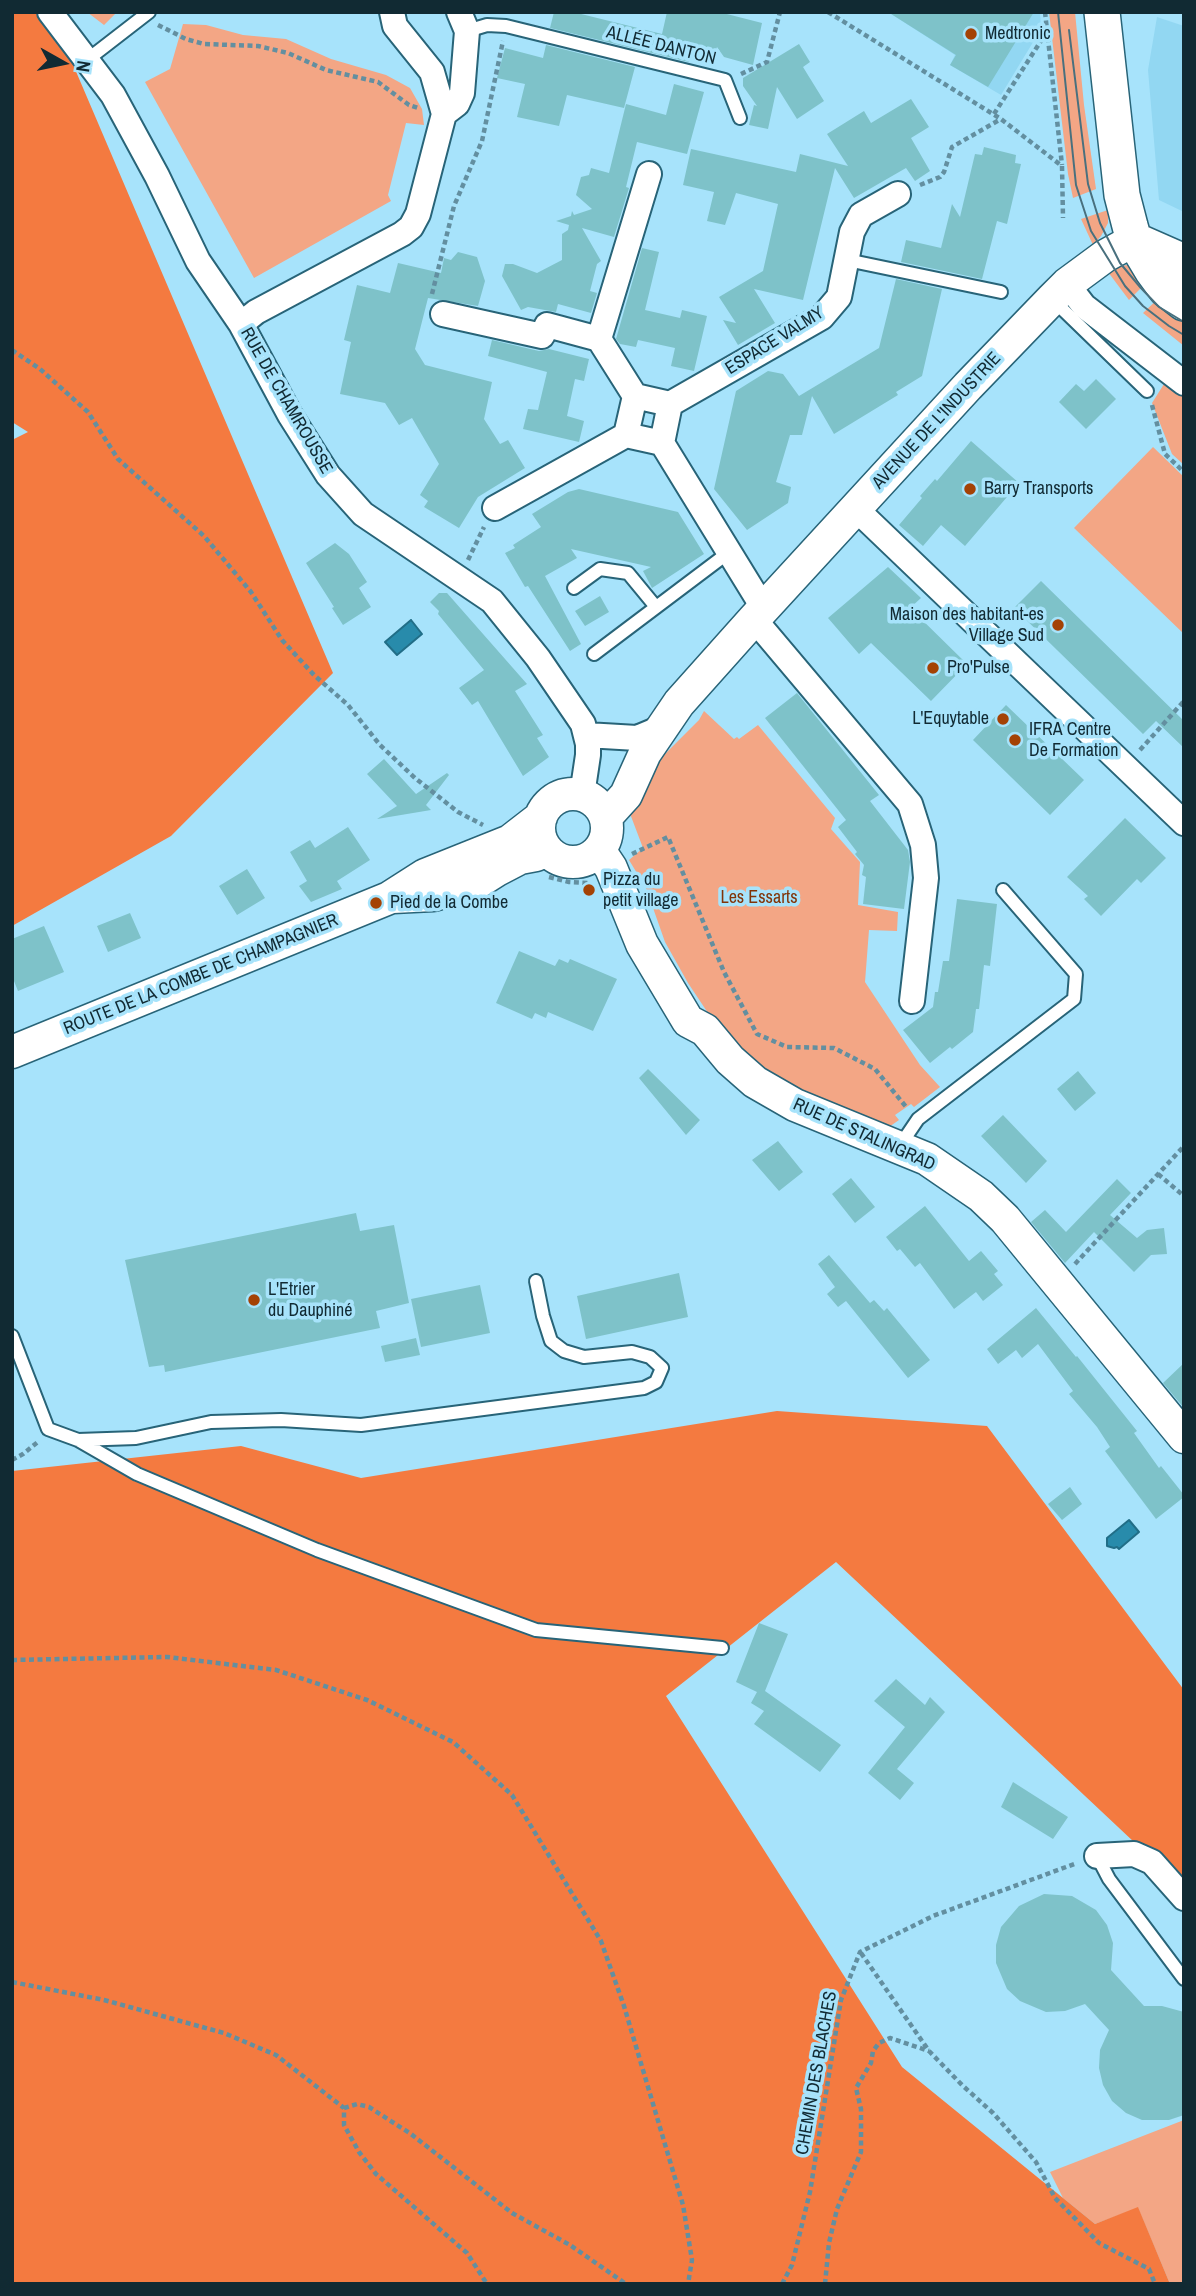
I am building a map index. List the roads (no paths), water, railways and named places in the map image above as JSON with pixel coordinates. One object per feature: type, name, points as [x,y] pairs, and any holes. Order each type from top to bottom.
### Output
[{"type":"main road","points":[[1102,12],[1118,167],[1134,240],[1166,289],[1184,303]]},
{"type":"main road","points":[[1134,240],[1184,262]]},
{"type":"street","name":"RUE DE CHAMROUSSE","points":[[50,12],[120,106],[158,176],[198,261],[242,324],[290,415],[328,475],[363,514],[492,601],[538,658],[583,724],[593,804]]},
{"type":"street","points":[[242,324],[256,312],[402,234],[411,227],[418,214],[444,114],[432,72],[395,26],[392,12]]},
{"type":"street","points":[[444,114],[457,104],[462,93],[463,21]]},
{"type":"street","points":[[599,339],[649,174]]},
{"type":"street","name":"ESPACE VALMY","points":[[670,404],[822,317],[839,297],[852,232],[861,215],[898,194]]},
{"type":"street","name":"AVENUE DE L'INDUSTRIE","points":[[593,804],[626,795],[653,741],[680,703],[855,508],[1060,292],[1105,256],[1134,240]]},
{"type":"street","points":[[1060,292],[1084,306],[1184,383]]},
{"type":"street","points":[[443,314],[542,336],[547,325],[599,339],[635,396],[670,404],[662,443],[728,552],[759,614],[910,804],[923,845],[926,878],[912,1001]]},
{"type":"street","points":[[626,435],[635,396]]},
{"type":"street","points":[[495,508],[626,435],[662,443]]},
{"type":"street","points":[[855,508],[1184,823]]},
{"type":"street","points":[[586,735],[653,741]]},
{"type":"street","points":[[572,794],[593,804],[607,829],[605,859],[567,862],[551,853],[541,837],[541,817],[552,801],[572,794]]},
{"type":"street","name":"ROUTE DE LA COMBE DE CHAMPAGNIER","points":[[12,1052],[390,898],[433,895],[475,884],[497,870],[541,817]]},
{"type":"street","name":"ROUTE DE LA COMBE DE CHAMPAGNIER","points":[[515,849],[551,853]]},
{"type":"street","name":"RUE DE STALINGRAD","points":[[605,859],[642,944],[688,1021],[705,1030],[730,1060],[755,1082],[795,1105],[927,1159],[981,1196],[1005,1219],[1184,1437]]},
{"type":"street","points":[[1097,1856],[1134,1854],[1152,1862],[1184,1898]]},
{"type":"lane","points":[[87,60],[145,15]]},
{"type":"lane","name":"ALLÉE DANTON","points":[[463,21],[506,26],[725,80],[740,118]]},
{"type":"lane","points":[[847,260],[1001,292]]},
{"type":"lane","points":[[1060,292],[1147,391]]},
{"type":"lane","points":[[594,654],[728,552]]},
{"type":"lane","points":[[574,588],[600,569],[628,573],[656,607]]},
{"type":"lane","points":[[899,1147],[918,1119],[1074,999],[1076,974],[1003,890]]},
{"type":"lane","points":[[78,1440],[136,1438],[211,1422],[281,1420],[361,1425],[644,1388],[656,1382],[662,1368],[650,1357],[632,1352],[584,1357],[564,1351],[551,1341],[536,1281]]},
{"type":"lane","points":[[12,1336],[48,1429],[78,1440],[137,1474],[317,1550],[536,1630],[722,1648]]},
{"type":"lane","points":[[1097,1856],[1109,1879],[1184,1979]]},
{"type":"tram line","points":[[1058,12],[1076,185],[1091,231],[1125,286],[1143,306],[1184,335]]},
{"type":"tram line","points":[[1069,30],[1088,184],[1100,223],[1120,263],[1140,287],[1159,307],[1184,322]]},
{"type":"place","name":"Medtronic","points":[[971,34]]},
{"type":"place","name":"Barry Transports","points":[[970,489]]},
{"type":"place","name":"Maison des habitant-es Village Sud","points":[[1058,625]]},
{"type":"place","name":"Pro'Pulse","points":[[933,668]]},
{"type":"place","name":"L'Equytable","points":[[1003,719]]},
{"type":"place","name":"IFRA Centre De Formation","points":[[1015,740]]},
{"type":"place","name":"Pizza du petit village","points":[[589,890]]},
{"type":"place","name":"Pied de la Combe","points":[[376,903]]},
{"type":"place","name":"L'Etrier du Dauphiné","points":[[254,1300]]},
{"type":"park label","name":"Les Essarts","points":[[759,898]]}]
